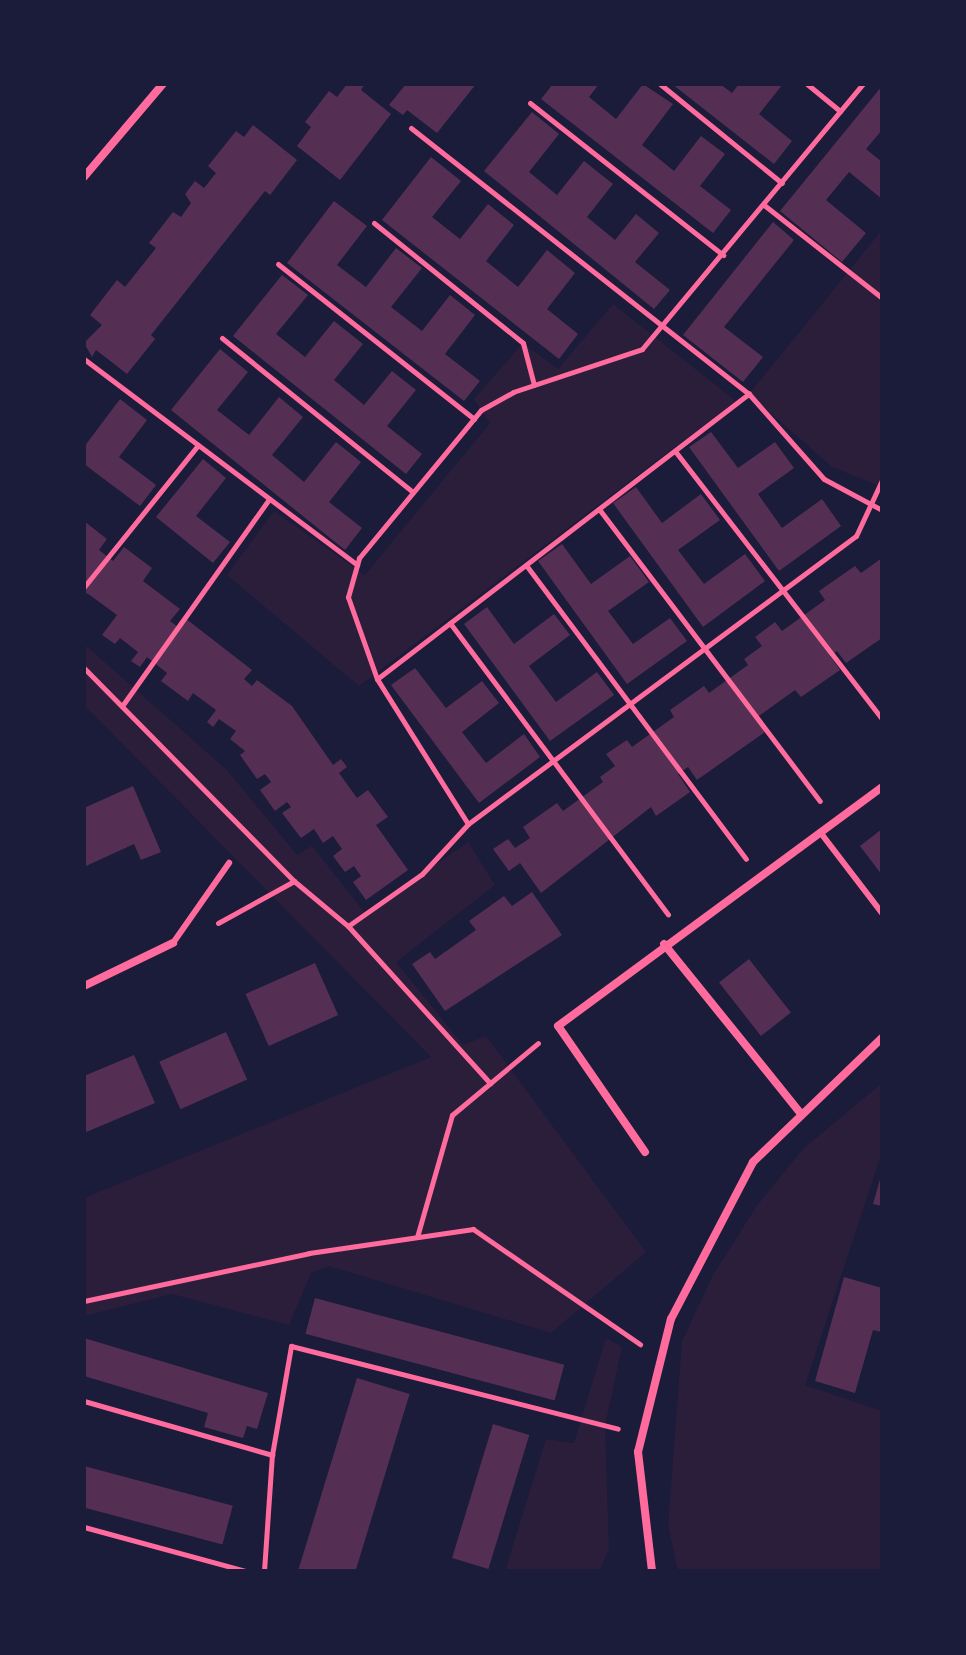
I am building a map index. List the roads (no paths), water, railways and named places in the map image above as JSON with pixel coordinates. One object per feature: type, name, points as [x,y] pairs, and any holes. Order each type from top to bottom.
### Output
[{"type":"street","points":[[84,177],[163,84]]},
{"type":"street","points":[[645,1152],[558,1026],[664,944],[882,787]]},
{"type":"street","points":[[84,986],[173,943]]},
{"type":"street","points":[[664,944],[801,1114]]},
{"type":"street","points":[[652,1571],[638,1452],[671,1319],[753,1162],[882,1038]]},
{"type":"lane","points":[[820,832],[882,913]]},
{"type":"lane","points":[[173,943],[229,863]]}]
